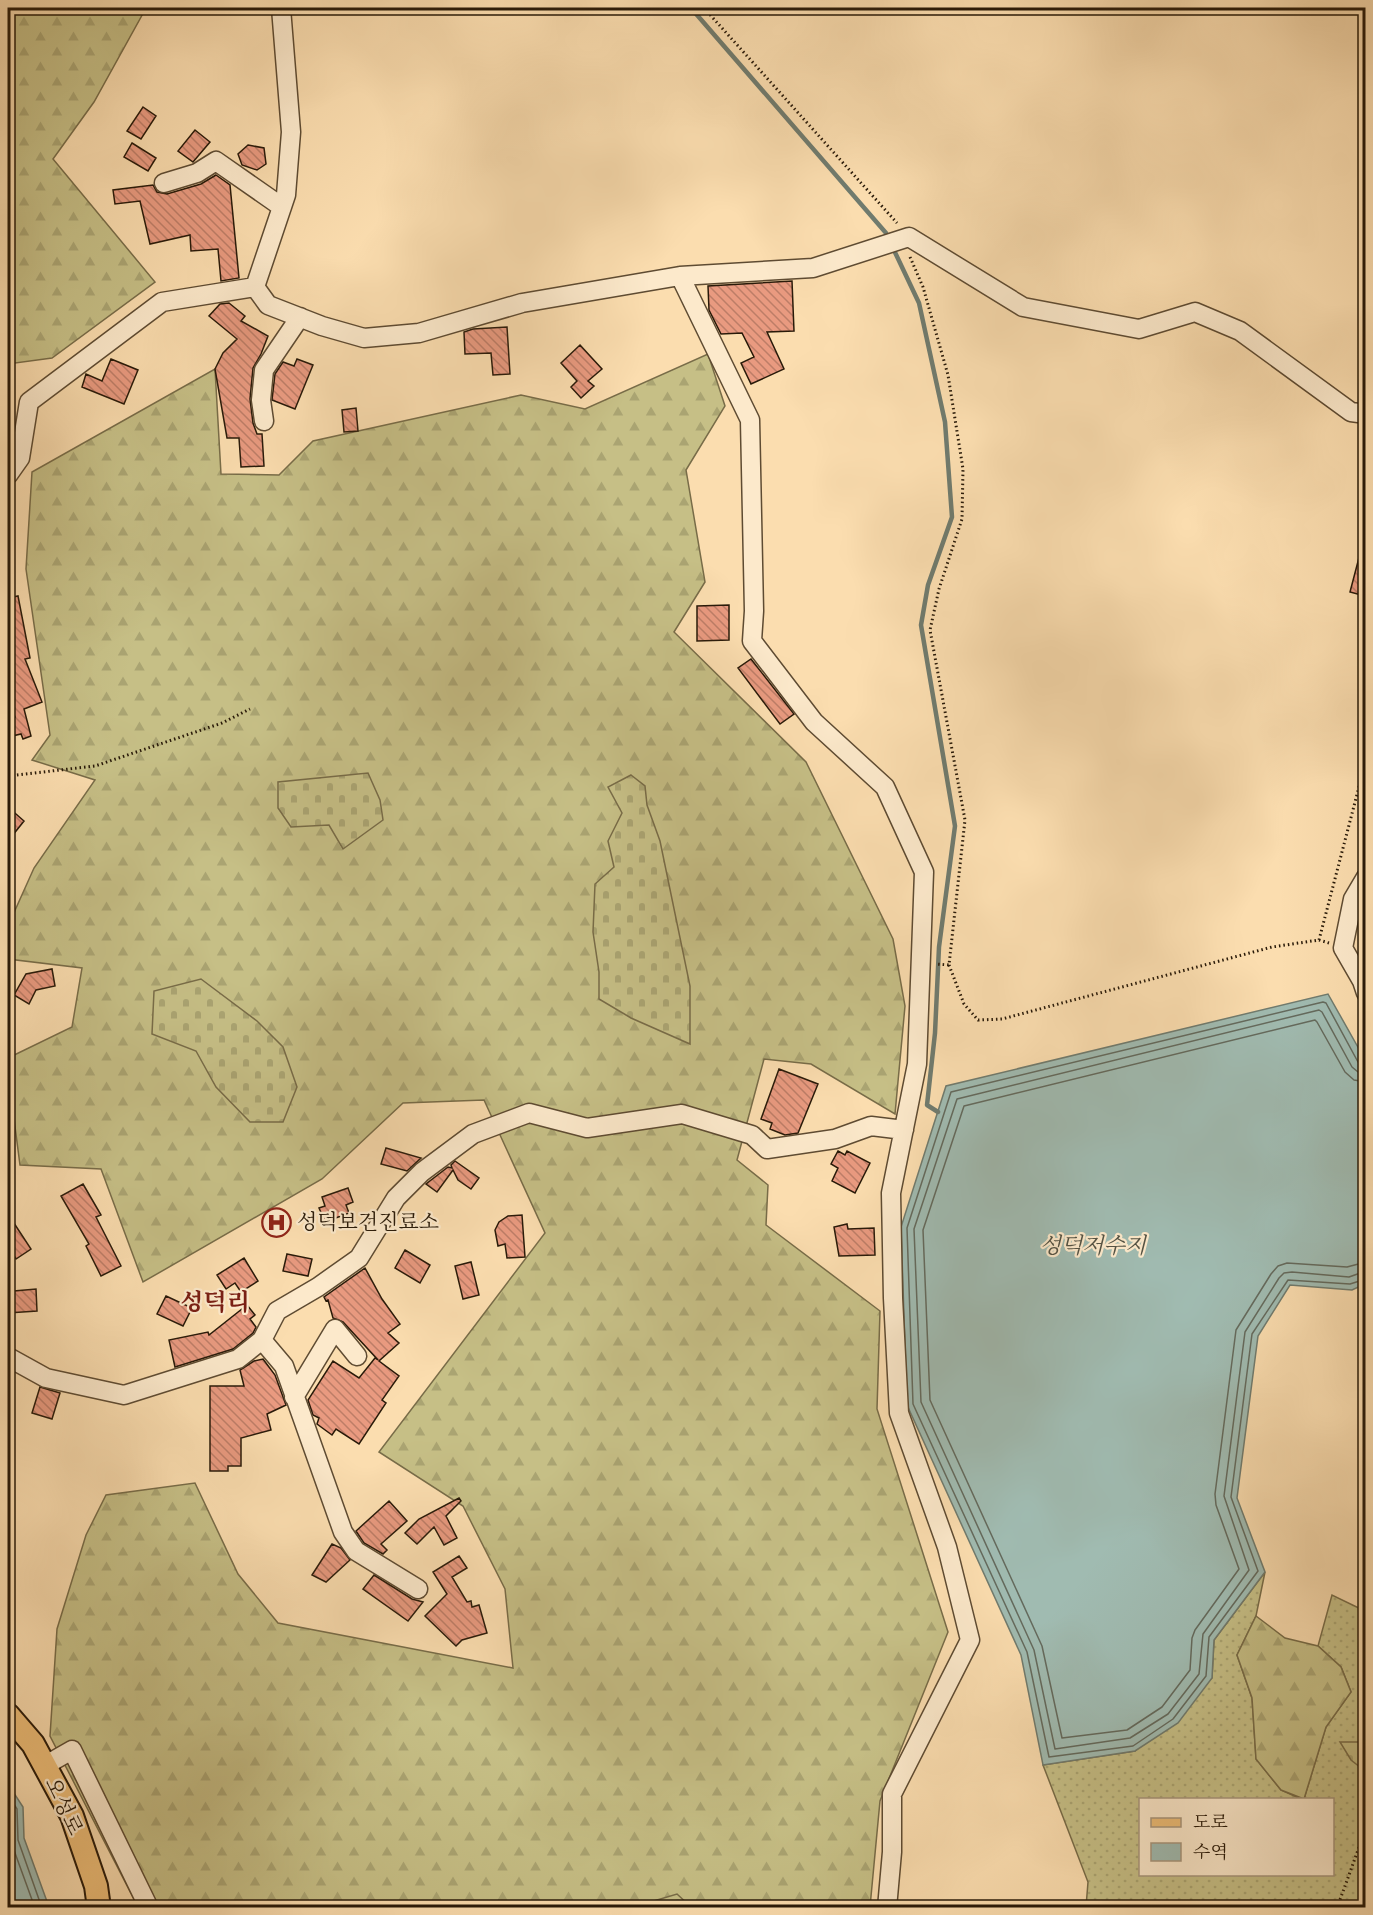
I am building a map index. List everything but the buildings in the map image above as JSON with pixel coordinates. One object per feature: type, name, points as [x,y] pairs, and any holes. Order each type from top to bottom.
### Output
[{"type":"main road","name":"오성로","points":[[8,1715],[33,1744],[72,1816],[96,1886],[99,1908]]},
{"type":"street","points":[[255,287],[286,195],[291,132],[281,8]]},
{"type":"street","points":[[164,183],[197,173],[216,161],[282,207]]},
{"type":"street","points":[[255,287],[268,305],[364,338],[418,333],[522,303],[680,276],[813,268],[897,241],[1023,307],[1139,328],[1195,312],[1240,331],[1351,412],[1365,414]]},
{"type":"street","points":[[680,276],[750,420],[754,611],[752,641],[814,722],[885,787],[924,872],[917,1064],[891,1193],[893,1298],[899,1413],[947,1547],[970,1641],[892,1794],[892,1852],[886,1908]]},
{"type":"street","points":[[8,476],[20,458],[29,402],[162,302],[255,287]]},
{"type":"street","points":[[264,421],[261,400],[264,370],[300,317]]},
{"type":"street","points":[[1365,877],[1353,899],[1344,948],[1362,981],[1365,993]]},
{"type":"street","points":[[8,1357],[46,1378],[124,1395],[238,1359],[262,1340],[278,1311],[318,1287],[359,1258],[396,1198],[422,1172],[473,1134],[529,1113],[587,1128],[682,1114],[752,1135],[767,1149],[835,1139],[871,1126],[904,1130]]},
{"type":"street","points":[[294,1397],[335,1329],[357,1356]]},
{"type":"street","points":[[262,1340],[284,1366],[343,1532],[356,1551],[418,1589]]},
{"type":"street","points":[[44,1766],[72,1750],[148,1908]]},
{"type":"path","points":[[705,8],[897,241],[907,249],[923,287],[948,375],[963,469],[962,519],[939,589],[930,630],[965,819],[947,965],[964,1004],[978,1020],[1002,1019],[1272,947],[1319,940],[1344,948]]},
{"type":"path","points":[[8,776],[95,766],[222,723],[250,709]]},
{"type":"path","points":[[1319,940],[1365,760]]},
{"type":"path","points":[[1337,1908],[1365,1828]]},
{"type":"green space","points":[[8,8],[146,8],[94,102],[53,159],[155,282],[52,358],[8,364]]},
{"type":"green space","points":[[708,354],[725,406],[686,470],[705,582],[674,632],[806,762],[893,939],[905,1006],[895,1114],[811,1064],[764,1059],[737,1160],[768,1185],[766,1225],[880,1311],[877,1409],[948,1632],[880,1801],[870,1907],[138,1907],[50,1736],[57,1629],[86,1535],[106,1495],[195,1483],[238,1574],[278,1623],[513,1668],[505,1589],[463,1506],[379,1452],[545,1233],[484,1100],[403,1103],[322,1179],[143,1282],[101,1169],[20,1165],[8,1058],[72,1027],[82,968],[8,959],[8,926],[34,868],[95,780],[32,760],[50,735],[26,569],[32,472],[215,369],[221,474],[279,475],[313,441],[521,395],[585,409]]},
{"type":"green space","points":[[368,773],[380,800],[383,820],[343,849],[329,825],[291,827],[278,808],[278,782]]},
{"type":"green space","points":[[631,775],[645,786],[647,805],[660,841],[690,986],[690,1044],[631,1018],[599,999],[599,972],[593,932],[595,884],[614,867],[608,841],[622,813],[608,787]]},
{"type":"green space","points":[[201,979],[257,1021],[283,1047],[297,1087],[283,1122],[250,1122],[216,1087],[196,1051],[152,1034],[154,991]]},
{"type":"green space","points":[[1265,1572],[1256,1616],[1237,1655],[1252,1698],[1256,1759],[1281,1790],[1299,1798],[1139,1798],[1139,1876],[1334,1876],[1334,1798],[1304,1798],[1326,1727],[1351,1692],[1341,1667],[1318,1646],[1332,1595],[1365,1611],[1365,1907],[1086,1907],[1088,1882],[1043,1765],[1135,1751],[1212,1678],[1214,1640]]},
{"type":"green space","points":[[1256,1616],[1285,1638],[1318,1646],[1341,1667],[1351,1692],[1326,1727],[1304,1798],[1281,1790],[1256,1759],[1252,1698],[1237,1655]]},
{"type":"green space","points":[[1340,1742],[1365,1742],[1365,1771],[1351,1760]]},
{"type":"green space","points":[[677,1894],[691,1907],[641,1907],[647,1903]]},
{"type":"water","name":"성덕저수지","points":[[1328,994],[1366,1066],[1365,1284],[1352,1290],[1290,1285],[1258,1336],[1237,1498],[1265,1572],[1214,1640],[1212,1678],[1178,1723],[1135,1751],[1043,1765],[1021,1655],[907,1405],[901,1227],[946,1086]]},
{"type":"water","points":[[8,1784],[23,1807],[24,1838],[49,1907],[8,1907]]},
{"type":"waterway","points":[[691,8],[888,238]]},
{"type":"waterway","points":[[892,246],[919,303],[945,422],[952,517],[928,585],[921,625],[955,826],[939,947],[935,1033],[927,1105],[938,1112]]},
{"type":"place","name":"성덕보건진료소","points":[[276,1222]]},
{"type":"district","name":"성덕리","points":[[215,1302]]}]
